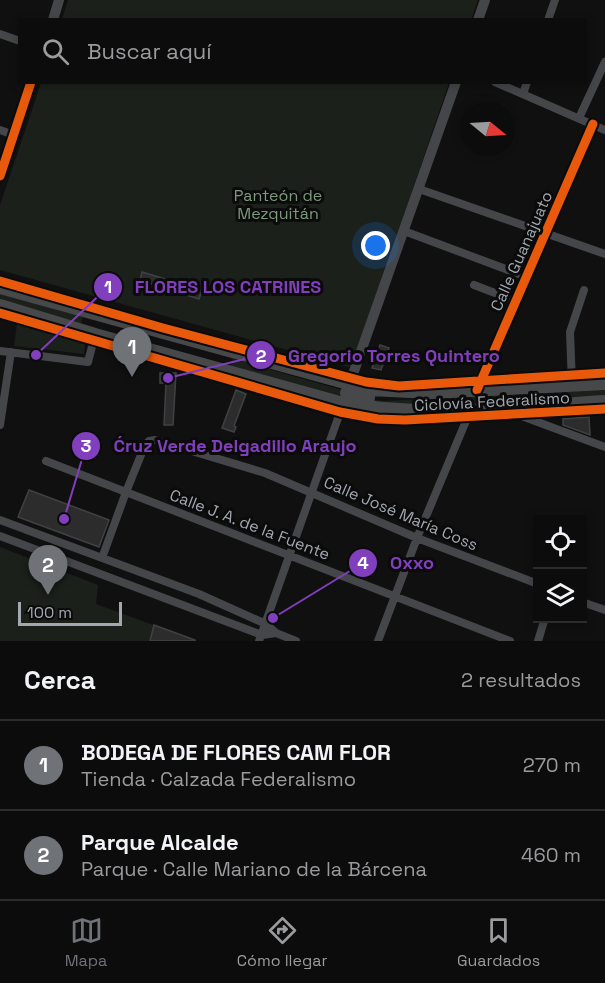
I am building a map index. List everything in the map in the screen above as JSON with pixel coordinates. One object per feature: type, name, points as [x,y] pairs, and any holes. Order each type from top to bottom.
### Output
[{"type":"main road","points":[[0,287],[346,394],[375,410],[407,412],[605,402]]},
{"type":"main road","points":[[0,306],[95,335],[346,394],[605,383]]},
{"type":"street","points":[[54,18],[60,0]]},
{"type":"street","points":[[479,18],[485,0]]},
{"type":"street","points":[[549,18],[555,0]]},
{"type":"street","points":[[0,34],[18,40]]},
{"type":"street","points":[[579,118],[605,62]]},
{"type":"street","points":[[0,176],[30,84]]},
{"type":"street","points":[[261,638],[455,84]]},
{"type":"street","points":[[500,84],[605,130]]},
{"type":"street","points":[[523,94],[526,84]]},
{"type":"street","name":"Calle Guanajuato","points":[[477,390],[593,124]]},
{"type":"street","points":[[0,130],[14,135]]},
{"type":"street","points":[[419,189],[605,254]]},
{"type":"street","points":[[404,231],[527,277]]},
{"type":"street","points":[[474,285],[516,301]]},
{"type":"street","points":[[572,385],[570,332],[584,290]]},
{"type":"street","points":[[0,351],[88,362],[95,335]]},
{"type":"street","points":[[0,425],[11,352]]},
{"type":"street","points":[[499,408],[605,447]]},
{"type":"street","points":[[378,641],[417,538],[471,409]]},
{"type":"street","name":"Calle José María Coss","points":[[126,492],[149,441],[155,440],[265,473],[417,538],[533,582]]},
{"type":"street","name":"Calle J. A. de la Fuente","points":[[46,461],[510,641]]},
{"type":"street","points":[[102,558],[126,492]]},
{"type":"street","points":[[0,520],[199,594],[266,624],[276,633],[296,641]]},
{"type":"street","points":[[0,536],[261,638],[276,633]]},
{"type":"street","points":[[40,552],[52,539]]},
{"type":"street","points":[[73,564],[83,551]]},
{"type":"street","points":[[587,603],[604,606]]},
{"type":"street","points":[[538,641],[543,623]]},
{"type":"green space","points":[[68,0],[478,0],[472,18],[62,18]]},
{"type":"green space","name":"Panteón de Mezquitán","points":[[41,84],[449,84],[353,364],[348,367],[0,270],[0,205]]},
{"type":"green space","points":[[0,294],[83,317],[80,326],[0,303]]},
{"type":"green space","points":[[17,324],[85,344],[84,354],[14,346]]},
{"type":"green space","points":[[233,359],[342,390],[339,397],[231,367]]},
{"type":"green space","points":[[605,389],[605,398],[411,408],[384,406],[359,398],[384,401]]},
{"type":"green space","points":[[0,547],[98,585],[96,604],[197,641],[0,641]]},
{"type":"building","points":[[142,272],[202,290],[199,299],[140,280]]},
{"type":"building","points":[[380,345],[389,348],[381,370],[372,368]]},
{"type":"building","points":[[160,373],[176,373],[173,425],[164,425],[166,383],[160,383]]},
{"type":"building","points":[[236,390],[246,394],[234,426],[236,427],[234,432],[222,428]]},
{"type":"building","points":[[589,417],[590,435],[563,425],[563,419]]},
{"type":"building","points":[[29,490],[109,520],[99,547],[18,517]]},
{"type":"building","points":[[154,625],[195,640],[195,641],[150,641]]},
{"type":"cycle path","points":[[0,176],[30,84]]},
{"type":"cycle path","name":"Ciclovía Federalismo","points":[[477,390],[593,124]]},
{"type":"cycle path","name":"Ciclovía Federalismo","points":[[0,281],[163,328],[366,382],[399,386],[605,373]]},
{"type":"cycle path","name":"Ciclovía Federalismo","points":[[0,313],[340,412],[378,419],[405,420],[605,409]]},
{"type":"place","name":"FLORES LOS CATRINES","points":[[36,355]]},
{"type":"place","name":"BODEGA DE FLORES CAM FLOR","points":[[132,377]]},
{"type":"place","name":"Gregorio Torres Quintero","points":[[168,378]]},
{"type":"place","name":"Ćruz Verde Delgadillo Araujo","points":[[64,519]]},
{"type":"place","name":"Parque Alcalde","points":[[48,595]]},
{"type":"place","name":"Oxxo","points":[[273,618]]}]
